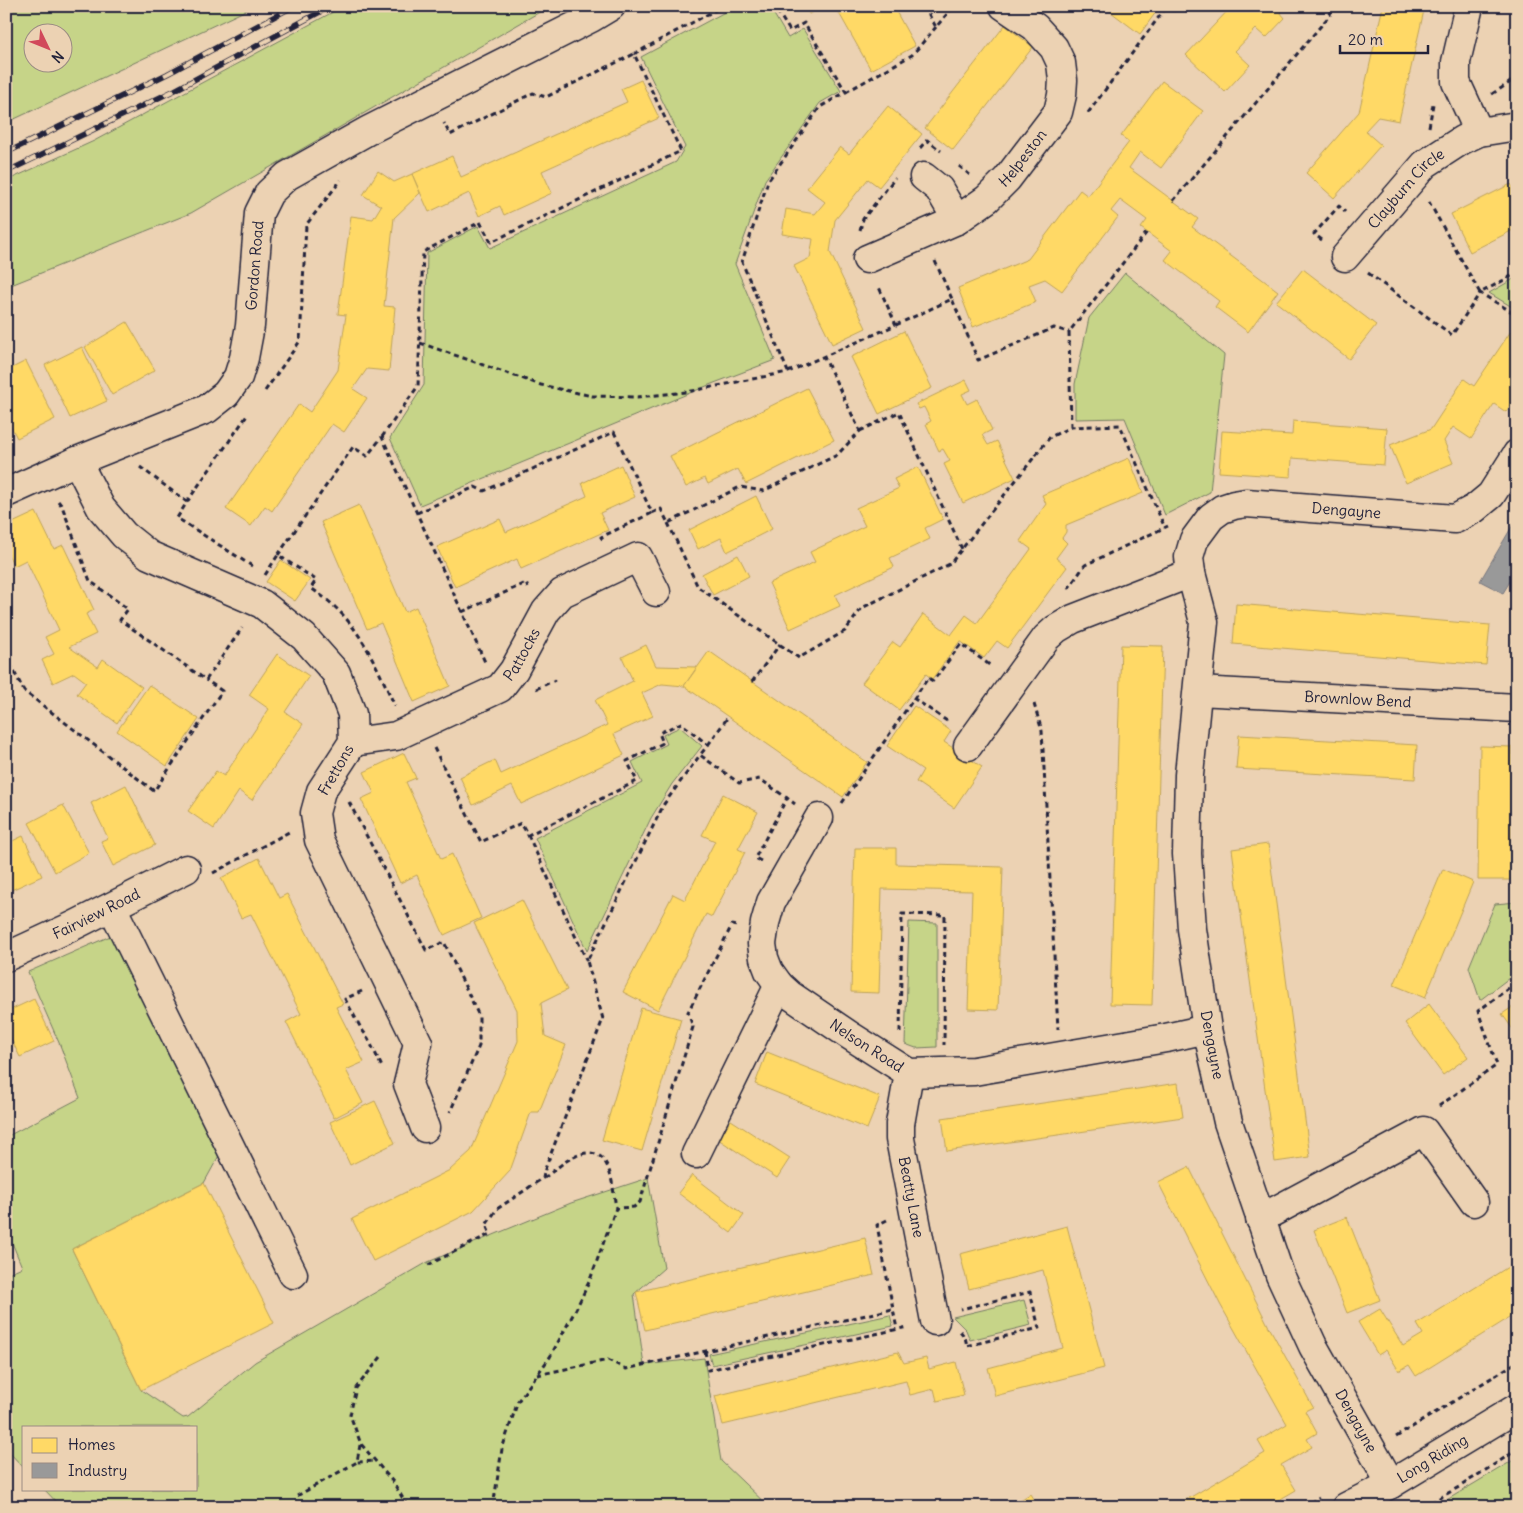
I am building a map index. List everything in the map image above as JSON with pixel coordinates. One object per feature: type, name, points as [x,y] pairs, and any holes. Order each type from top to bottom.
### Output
[{"type":"street","name":"Gordon Road","points":[[6,493],[77,461],[207,409],[226,394],[238,377],[248,334],[259,213],[269,193],[287,176],[369,130],[591,18],[611,6]]},
{"type":"street","name":"Helpeston","points":[[867,259],[957,220],[987,199],[1007,179],[1058,112],[1062,95],[1061,63],[1054,48],[1035,27],[1004,6]]},
{"type":"street","points":[[1469,6],[1456,62],[1456,82],[1479,132]]},
{"type":"street","name":"Clayburn Circle","points":[[1344,256],[1425,164],[1462,140],[1479,132],[1517,126]]},
{"type":"street","points":[[920,166],[939,189],[957,220]]},
{"type":"street","name":"Dengayne","points":[[1391,1484],[1313,1346],[1280,1274],[1228,1122],[1207,1029],[1192,929],[1187,854],[1189,775],[1204,622],[1190,573],[1189,557],[1194,540],[1211,517],[1234,505],[1246,503],[1455,519],[1474,509],[1491,495],[1517,454]]},
{"type":"street","name":"Frettons","points":[[77,461],[101,508],[124,535],[149,555],[262,604],[304,638],[336,673],[352,714],[353,742],[321,791],[315,813],[319,840],[418,1043],[408,1084],[425,1128]]},
{"type":"street","name":"Pattocks","points":[[353,742],[396,736],[500,688],[514,670],[546,611],[562,593],[638,557],[656,592]]},
{"type":"street","points":[[968,746],[1042,644],[1056,629],[1073,620],[1190,573]]},
{"type":"street","name":"Brownlow Bend","points":[[1198,691],[1517,708]]},
{"type":"street","name":"Nelson Road","points":[[819,818],[770,902],[762,944],[764,958],[769,971],[779,985],[849,1035],[910,1073],[974,1071],[1166,1038],[1207,1029]]},
{"type":"street","name":"Fairview Road","points":[[6,957],[112,907],[197,872]]},
{"type":"street","points":[[112,907],[293,1274]]},
{"type":"street","points":[[696,1154],[779,985]]},
{"type":"street","name":"Beatty Lane","points":[[910,1073],[900,1124],[900,1139],[941,1320]]},
{"type":"street","points":[[1260,1219],[1424,1131],[1474,1202]]},
{"type":"street","name":"Long Riding","points":[[1336,1500],[1391,1484],[1517,1408]]},
{"type":"path","points":[[442,121],[450,134],[533,93],[546,97],[634,54],[723,6]]},
{"type":"path","points":[[774,6],[790,31],[804,22],[846,92]]},
{"type":"path","points":[[924,6],[936,27]]},
{"type":"path","points":[[788,372],[742,262],[768,181],[820,108],[912,54],[954,6]]},
{"type":"path","points":[[1173,201],[1330,16],[1332,6]]},
{"type":"path","points":[[1514,6],[1517,10]]},
{"type":"path","points":[[249,414],[177,518],[265,575],[353,447],[367,456],[418,386],[423,252],[480,222],[491,242],[681,151],[634,54]]},
{"type":"path","points":[[1486,99],[1517,78]]},
{"type":"path","points":[[920,166],[926,140],[948,157]]},
{"type":"path","points":[[954,162],[976,179]]},
{"type":"path","points":[[896,325],[858,240],[863,219],[898,176]]},
{"type":"path","points":[[260,398],[300,341],[306,225],[342,179]]},
{"type":"path","points":[[1426,197],[1480,293],[1517,273]]},
{"type":"path","points":[[1071,426],[1069,332],[1146,232]]},
{"type":"path","points":[[420,343],[541,385],[592,396],[638,397],[687,392],[788,372],[952,299],[978,360],[1054,328],[1069,332]]},
{"type":"path","points":[[824,357],[860,431]]},
{"type":"path","points":[[668,523],[740,487],[763,491],[837,455],[860,431],[899,412],[962,550]]},
{"type":"path","points":[[604,543],[601,537],[661,509],[698,587],[799,658],[845,631],[862,608],[950,564],[1050,437],[1071,426],[1120,425],[1165,528]]},
{"type":"path","points":[[416,513],[475,487],[484,491],[614,432],[652,514]]},
{"type":"path","points":[[382,437],[487,665]]},
{"type":"path","points":[[133,462],[187,502]]},
{"type":"path","points":[[1063,596],[1085,565],[1173,524]]},
{"type":"path","points":[[278,555],[316,580],[311,588],[336,608],[356,632],[376,664],[396,707]]},
{"type":"path","points":[[462,612],[526,583],[530,592]]},
{"type":"path","points":[[752,682],[780,644]]},
{"type":"path","points":[[700,755],[739,783],[760,779],[828,824],[913,698],[928,678],[933,681],[961,644],[991,666],[997,668]]},
{"type":"path","points":[[6,656],[24,691],[154,791],[222,691],[206,680]]},
{"type":"path","points":[[913,698],[968,736],[963,742],[968,746]]},
{"type":"path","points":[[1027,708],[1032,701],[1042,731],[1058,1033]]},
{"type":"path","points":[[587,961],[664,804],[728,717]]},
{"type":"path","points":[[528,836],[637,781],[627,761],[663,743],[659,733],[681,723],[708,745]]},
{"type":"path","points":[[433,746],[481,842],[521,823],[587,961],[603,1019],[545,1169],[544,1178]]},
{"type":"path","points":[[764,863],[756,858],[787,798]]},
{"type":"path","points":[[197,872],[291,832]]},
{"type":"path","points":[[900,1038],[902,914],[945,915],[944,1046]]},
{"type":"path","points":[[616,1208],[634,1207],[640,1202],[693,1027],[688,1012],[732,925],[741,925]]},
{"type":"path","points":[[1438,1107],[1497,1065],[1478,1011],[1517,982]]},
{"type":"path","points":[[428,1265],[490,1234],[486,1225],[497,1209],[574,1156],[588,1153],[599,1155],[605,1161],[611,1176],[616,1208],[590,1280],[550,1357],[518,1401],[502,1449],[493,1507]]},
{"type":"path","points":[[705,1351],[708,1370],[941,1320],[946,1313],[1030,1292],[1039,1328],[967,1346],[965,1337],[941,1320]]},
{"type":"path","points":[[537,1375],[608,1360],[626,1369],[893,1309],[897,1329]]},
{"type":"path","points":[[380,1357],[356,1388],[350,1416],[360,1444],[393,1482],[408,1507]]},
{"type":"path","points":[[1396,1437],[1517,1362]]},
{"type":"path","points":[[358,1462],[360,1444]]},
{"type":"path","points":[[1423,1507],[1517,1450]]},
{"type":"path","points":[[297,1496],[358,1462],[375,1461]]},
{"type":"path","points":[[1302,1507],[1336,1500]]},
{"type":"green space","points":[[6,6],[255,6],[6,123]]},
{"type":"green space","points":[[344,6],[550,6],[191,213],[6,287],[6,181],[94,141]]},
{"type":"green space","points":[[736,6],[769,6],[788,38],[803,29],[841,91],[820,103],[765,180],[735,264],[775,360],[709,385],[420,505],[390,438],[424,385],[427,253],[478,226],[490,248],[676,162],[685,147],[641,57]]},
{"type":"green space","points":[[1125,273],[1224,355],[1210,492],[1165,515],[1125,418],[1075,419],[1075,384],[1089,318]]},
{"type":"green space","points":[[1517,277],[1517,310],[1489,293]]},
{"type":"green space","points":[[680,727],[702,746],[672,784],[651,818],[587,951],[535,838],[642,783],[632,762],[667,744],[663,735]]},
{"type":"green space","points":[[1517,902],[1517,972],[1480,1000],[1469,967],[1495,904]]},
{"type":"green space","points":[[909,922],[937,923],[937,1047],[916,1048],[905,1044]]},
{"type":"green space","points":[[115,934],[227,1141],[204,1183],[72,1249],[141,1390],[183,1418],[188,1417],[255,1362],[428,1262],[571,1203],[648,1178],[664,1268],[634,1294],[644,1365],[704,1358],[721,1461],[769,1507],[61,1507],[45,1490],[198,1490],[198,1426],[22,1426],[22,1466],[6,1449],[6,1274],[22,1267],[6,1228],[6,1137],[80,1098],[60,1045],[28,972]]},
{"type":"green space","points":[[1024,1300],[1031,1325],[970,1340],[966,1330],[953,1317]]},
{"type":"green space","points":[[890,1315],[893,1326],[712,1365],[709,1354]]},
{"type":"green space","points":[[1517,1458],[1517,1507],[1435,1507]]},
{"type":"building: Homes","points":[[805,6],[823,6],[809,14]]},
{"type":"building: Homes","points":[[835,6],[893,6],[915,46],[871,70]]},
{"type":"building: Homes","points":[[1103,6],[1157,6],[1159,8],[1140,34]]},
{"type":"building: Homes","points":[[1232,6],[1286,6],[1280,12],[1285,18],[1266,38],[1256,29],[1235,51],[1250,65],[1225,92],[1186,55]]},
{"type":"building: Homes","points":[[1383,6],[1425,6],[1399,121],[1378,117],[1365,131],[1381,145],[1334,198],[1306,173],[1359,112]]},
{"type":"building: Homes","points":[[1005,25],[1033,47],[953,150],[925,128]]},
{"type":"building: Homes","points":[[641,80],[659,118],[542,171],[552,193],[504,215],[500,206],[479,216],[469,193],[429,212],[412,174],[452,156],[461,177],[627,102],[621,89]]},
{"type":"building: Homes","points":[[1162,81],[1203,111],[1161,168],[1140,152],[1129,168],[1198,219],[1192,227],[1278,291],[1248,332],[1215,307],[1219,301],[1165,260],[1172,251],[1141,228],[1147,220],[1120,200],[1111,211],[1118,217],[1062,291],[1045,279],[1029,285],[1036,302],[973,327],[958,288],[1028,259],[1080,190],[1088,196],[1129,142],[1121,136]]},
{"type":"building: Homes","points":[[888,106],[922,134],[879,187],[868,179],[835,220],[830,252],[866,328],[832,344],[794,266],[810,258],[813,239],[782,234],[786,209],[815,214],[825,202],[807,188],[840,147],[849,154]]},
{"type":"building: Homes","points":[[378,171],[394,182],[412,174],[420,193],[394,218],[384,306],[395,307],[389,371],[367,369],[353,389],[367,398],[344,432],[332,424],[272,511],[265,506],[251,526],[226,509],[299,404],[310,412],[338,370],[346,315],[338,314],[351,216],[373,219],[381,206],[363,195]]},
{"type":"building: Homes","points":[[1511,184],[1517,194],[1517,228],[1470,252],[1451,214]]},
{"type":"building: Homes","points":[[1303,269],[1376,325],[1349,359],[1276,302]]},
{"type":"building: Homes","points":[[127,322],[155,370],[112,395],[85,347]]},
{"type":"building: Homes","points":[[904,331],[932,388],[879,414],[851,357]]},
{"type":"building: Homes","points":[[1511,331],[1517,334],[1517,396],[1506,412],[1494,404],[1471,439],[1453,427],[1444,441],[1453,463],[1406,483],[1390,445],[1431,429],[1464,379],[1474,386]]},
{"type":"building: Homes","points":[[82,347],[107,401],[70,418],[45,365]]},
{"type":"building: Homes","points":[[26,361],[55,419],[17,438],[6,417],[6,371]]},
{"type":"building: Homes","points":[[966,380],[971,390],[962,394],[967,404],[977,399],[992,430],[982,435],[988,445],[997,441],[1015,478],[963,503],[944,464],[950,461],[943,449],[939,451],[926,424],[931,421],[924,407],[919,409],[916,404]]},
{"type":"building: Homes","points":[[807,388],[834,440],[746,484],[738,469],[708,484],[705,478],[686,487],[670,456]]},
{"type":"building: Homes","points":[[1293,421],[1387,428],[1384,465],[1292,458],[1291,477],[1219,472],[1222,431],[1292,435]]},
{"type":"building: Homes","points":[[1129,458],[1143,493],[1066,525],[1066,532],[1062,538],[1067,543],[1056,558],[1067,567],[1007,648],[997,641],[984,658],[960,641],[932,679],[926,674],[899,710],[862,683],[893,642],[900,647],[923,614],[951,635],[966,615],[977,623],[1031,549],[1020,541],[1046,504],[1042,495]]},
{"type":"building: Homes","points":[[621,465],[635,497],[600,513],[608,530],[521,569],[517,559],[455,587],[437,547],[500,519],[506,532],[587,496],[582,483]]},
{"type":"building: Homes","points":[[918,467],[943,519],[925,528],[930,539],[890,558],[894,567],[835,595],[840,606],[790,629],[769,583],[815,562],[810,552],[865,526],[856,508],[899,488],[894,479]]},
{"type":"building: Homes","points":[[756,496],[772,529],[727,552],[721,538],[698,549],[689,530]]},
{"type":"building: Homes","points":[[359,505],[405,612],[416,607],[450,686],[414,702],[381,623],[367,629],[321,522]]},
{"type":"building: Homes","points":[[36,512],[54,549],[63,545],[94,610],[86,614],[96,634],[69,647],[98,667],[103,659],[142,687],[117,723],[77,694],[86,682],[74,673],[53,683],[42,660],[54,654],[45,637],[59,630],[26,560],[14,566],[6,550],[6,526]]},
{"type":"building: Homes","points":[[738,555],[749,576],[713,595],[702,574]]},
{"type":"building: Homes","points":[[281,560],[310,580],[295,601],[266,582]]},
{"type":"building: Homes","points":[[1236,604],[1490,625],[1486,665],[1233,644]]},
{"type":"building: Homes","points":[[646,645],[656,666],[697,667],[684,686],[662,684],[642,693],[653,716],[614,734],[624,755],[521,804],[512,786],[473,805],[460,777],[495,760],[501,774],[607,725],[595,700],[633,681],[622,657]]},
{"type":"building: Homes","points":[[1121,645],[1163,646],[1152,1005],[1110,1004]]},
{"type":"building: Homes","points":[[709,651],[867,762],[843,797],[684,686]]},
{"type":"building: Homes","points":[[277,654],[309,676],[285,712],[303,724],[252,800],[239,791],[214,829],[188,811],[216,771],[224,776],[269,709],[249,695]]},
{"type":"building: Homes","points":[[149,685],[199,719],[167,766],[117,731]]},
{"type":"building: Homes","points":[[914,706],[951,731],[944,742],[982,767],[954,808],[916,782],[923,770],[887,746]]},
{"type":"building: Homes","points":[[1239,735],[1417,745],[1415,779],[1236,769]]},
{"type":"building: Homes","points":[[1480,746],[1513,747],[1511,880],[1478,880]]},
{"type":"building: Homes","points":[[404,753],[416,778],[406,782],[441,859],[452,854],[481,918],[444,935],[417,875],[400,883],[361,799],[374,793],[364,772]]},
{"type":"building: Homes","points":[[126,785],[155,845],[113,866],[101,841],[108,838],[91,803]]},
{"type":"building: Homes","points":[[723,794],[758,812],[738,849],[745,852],[712,917],[706,914],[658,1010],[623,992],[673,894],[685,900],[715,841],[702,835]]},
{"type":"building: Homes","points":[[63,805],[89,853],[55,872],[29,823]]},
{"type":"building: Homes","points":[[23,836],[42,876],[7,892],[6,844]]},
{"type":"building: Homes","points":[[1268,844],[1310,1157],[1275,1162],[1232,849]]},
{"type":"building: Homes","points":[[855,848],[896,848],[896,864],[1003,867],[998,1010],[968,1009],[972,891],[882,889],[879,993],[851,992]]},
{"type":"building: Homes","points":[[259,858],[279,898],[287,894],[343,1004],[336,1007],[364,1062],[346,1070],[363,1103],[334,1118],[286,1022],[301,1014],[251,914],[241,918],[221,878]]},
{"type":"building: Homes","points":[[1443,869],[1473,882],[1425,998],[1394,985]]},
{"type":"building: Homes","points":[[522,900],[567,990],[541,1003],[545,1036],[566,1045],[539,1112],[531,1112],[510,1171],[473,1211],[373,1261],[352,1219],[450,1170],[471,1151],[518,1041],[517,1010],[474,923]]},
{"type":"building: Homes","points":[[34,999],[54,1041],[20,1057],[6,1029],[6,1012]]},
{"type":"building: Homes","points":[[1429,1004],[1468,1057],[1443,1075],[1405,1023]]},
{"type":"building: Homes","points":[[1517,1004],[1517,1035],[1502,1014]]},
{"type":"building: Homes","points":[[641,1008],[681,1019],[642,1151],[602,1140]]},
{"type":"building: Homes","points":[[767,1052],[880,1097],[867,1129],[755,1084]]},
{"type":"building: Homes","points":[[1178,1083],[1183,1117],[947,1151],[942,1118]]},
{"type":"building: Homes","points":[[375,1101],[395,1143],[350,1165],[330,1122]]},
{"type":"building: Homes","points":[[731,1120],[790,1158],[777,1178],[718,1139]]},
{"type":"building: Homes","points":[[1189,1167],[1268,1325],[1313,1407],[1305,1411],[1317,1433],[1307,1439],[1312,1447],[1281,1465],[1296,1490],[1267,1507],[1174,1507],[1265,1453],[1258,1441],[1287,1424],[1220,1304],[1158,1182]]},
{"type":"building: Homes","points":[[692,1175],[744,1215],[731,1233],[678,1193]]},
{"type":"building: Homes","points":[[204,1183],[274,1323],[141,1390],[72,1249]]},
{"type":"building: Homes","points":[[1347,1217],[1380,1300],[1347,1313],[1314,1230]]},
{"type":"building: Homes","points":[[1067,1226],[1104,1368],[995,1396],[988,1368],[1063,1348],[1043,1270],[969,1289],[960,1254]]},
{"type":"building: Homes","points":[[865,1238],[874,1275],[645,1330],[636,1292]]},
{"type":"building: Homes","points":[[1516,1262],[1517,1313],[1416,1376],[1409,1365],[1399,1371],[1386,1350],[1378,1355],[1358,1322],[1380,1309],[1403,1346],[1423,1334],[1417,1324]]},
{"type":"building: Homes","points":[[898,1352],[904,1363],[926,1358],[929,1369],[956,1362],[964,1395],[937,1401],[934,1389],[910,1395],[906,1381],[723,1425],[715,1396]]},
{"type":"building: Homes","points":[[1030,1494],[1038,1507],[1009,1507]]},
{"type":"building: Industry","points":[[1517,518],[1517,570],[1503,593],[1480,581]]},
{"type":"railway","points":[[6,153],[167,74],[294,6]]},
{"type":"railway","points":[[6,172],[175,90],[331,6]]}]
